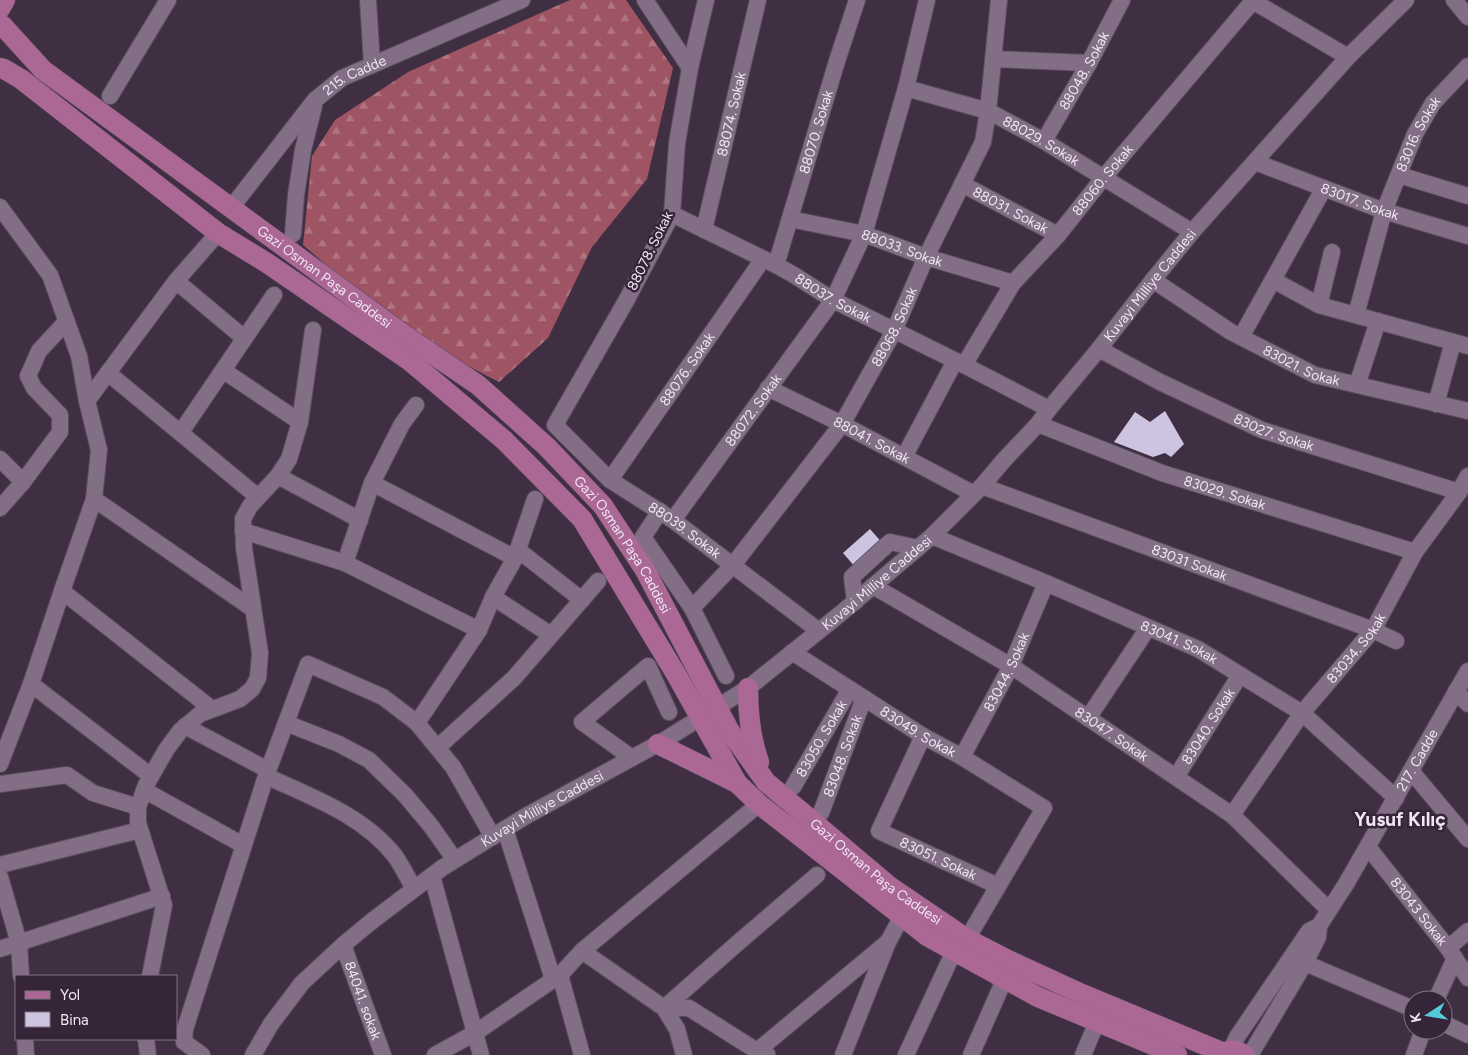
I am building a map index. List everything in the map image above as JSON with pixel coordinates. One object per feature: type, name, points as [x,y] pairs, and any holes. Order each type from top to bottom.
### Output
[{"type":"main road","points":[[0,19],[5,0]]},
{"type":"main road","name":"Gazi Osman Paşa Caddesi","points":[[0,19],[43,70],[403,334],[478,385],[547,447],[603,506],[619,530],[645,570],[729,730],[766,782],[889,886],[1005,978],[1038,997],[1177,1055]]},
{"type":"main road","name":"Gazi Osman Paşa Caddesi","points":[[0,68],[21,80],[218,233],[267,263],[410,361],[510,447],[582,519],[671,667],[737,782],[759,804],[926,936],[960,944],[1008,960],[1082,994],[1234,1054]]},
{"type":"main road","points":[[748,688],[752,745],[766,782]]},
{"type":"main road","points":[[658,744],[737,782]]},
{"type":"street","points":[[110,96],[168,0]]},
{"type":"street","points":[[368,0],[372,65]]},
{"type":"street","name":"215. Cadde","points":[[231,208],[315,100],[342,78],[522,0]]},
{"type":"street","points":[[645,0],[690,68]]},
{"type":"street","name":"88078. Sokak","points":[[555,425],[626,301],[672,214],[677,143],[690,68],[706,0]]},
{"type":"street","name":"88074. Sokak","points":[[704,230],[758,0]]},
{"type":"street","name":"88070. Sokak","points":[[770,262],[790,219],[856,0]]},
{"type":"street","points":[[833,300],[864,234],[906,88],[927,0]]},
{"type":"street","name":"88068. Sokak","points":[[692,608],[733,565],[842,424],[894,332],[926,257],[983,142],[999,0]]},
{"type":"street","name":"88048. Sokak","points":[[1044,141],[1089,63],[1122,0]]},
{"type":"street","points":[[1252,0],[1348,57]]},
{"type":"street","name":"88060. Sokak","points":[[904,457],[960,363],[1013,283],[1058,235],[1252,0]]},
{"type":"street","name":"Kuvayi Milliye Caddesi","points":[[253,1055],[271,1024],[302,983],[372,921],[455,860],[526,816],[658,744],[748,688],[855,602],[932,536],[978,490],[1038,424],[1192,232],[1348,57],[1406,0]]},
{"type":"street","points":[[1454,0],[1468,17]]},
{"type":"street","points":[[993,59],[1089,63]]},
{"type":"street","name":"83016. Sokak","points":[[1356,315],[1384,211],[1415,134],[1433,103],[1468,66]]},
{"type":"street","name":"88029. Sokak","points":[[906,88],[988,111],[1044,141],[1192,232]]},
{"type":"street","points":[[293,234],[296,195],[303,150],[315,100]]},
{"type":"street","name":"83017. Sokak","points":[[1255,162],[1384,211],[1468,236]]},
{"type":"street","points":[[1399,175],[1468,196]]},
{"type":"street","name":"88031. Sokak","points":[[962,184],[1058,235]]},
{"type":"street","points":[[1241,337],[1324,188]]},
{"type":"street","points":[[0,207],[50,275],[79,356],[87,401],[99,450],[94,499],[31,684],[0,764]]},
{"type":"street","name":"88037. Sokak","points":[[672,214],[770,262],[833,300],[894,332],[960,363],[1049,409]]},
{"type":"street","name":"88033. Sokak","points":[[790,219],[864,234],[926,257],[1013,283]]},
{"type":"street","points":[[87,401],[176,281],[218,233]]},
{"type":"street","points":[[1319,305],[1332,252]]},
{"type":"street","name":"88076. Sokak","points":[[610,480],[770,262]]},
{"type":"street","name":"83021. Sokak","points":[[1152,280],[1231,332],[1315,375],[1468,411]]},
{"type":"street","points":[[1273,280],[1319,305],[1460,344],[1436,404]]},
{"type":"street","points":[[176,281],[244,338]]},
{"type":"street","points":[[181,432],[274,295]]},
{"type":"street","name":"88072. Sokak","points":[[692,608],[643,537],[667,516],[768,388],[833,300]]},
{"type":"street","points":[[1357,385],[1378,321]]},
{"type":"street","points":[[0,508],[23,482],[60,432],[60,415],[34,388],[28,376],[39,351],[66,322]]},
{"type":"street","points":[[150,975],[164,905],[138,823],[138,807],[148,783],[166,750],[185,726],[200,714],[240,699],[252,688],[258,678],[260,653],[244,548],[243,519],[250,506],[278,476],[289,460],[300,422],[313,330]]},
{"type":"street","name":"83027. Sokak","points":[[1099,349],[1160,382],[1262,430],[1459,492]]},
{"type":"street","points":[[224,371],[300,422]]},
{"type":"street","points":[[108,373],[258,497]]},
{"type":"street","name":"88041. Sokak","points":[[768,388],[904,457],[978,490]]},
{"type":"street","points":[[345,563],[372,483],[402,424],[416,405]]},
{"type":"street","name":"83029. Sokak","points":[[1038,424],[1162,472],[1415,552]]},
{"type":"street","name":"88039. Sokak","points":[[555,425],[610,480],[667,516],[819,631]]},
{"type":"street","points":[[0,459],[23,482]]},
{"type":"street","points":[[278,476],[360,520]]},
{"type":"street","name":"83034. Sokak","points":[[1232,815],[1302,713],[1373,630],[1415,552],[1459,492],[1468,476]]},
{"type":"street","points":[[372,483],[517,554],[582,600]]},
{"type":"street","name":"83031 Sokak","points":[[978,490],[1373,630],[1396,641]]},
{"type":"street","points":[[94,499],[253,608]]},
{"type":"street","points":[[418,722],[479,630],[493,597],[517,554],[535,499]]},
{"type":"street","points":[[243,531],[345,563],[479,630]]},
{"type":"street","name":"83041. Sokak","points":[[932,536],[1046,583],[1198,650],[1302,713],[1396,798]]},
{"type":"street","points":[[855,602],[852,577],[890,542],[918,548]]},
{"type":"street","points":[[438,747],[514,678],[598,582]]},
{"type":"street","name":"83044. Sokak","points":[[962,757],[1011,666],[1046,583]]},
{"type":"street","name":"83047. Sokak","points":[[873,586],[1011,666],[1232,815],[1330,910]]},
{"type":"street","points":[[62,591],[212,709]]},
{"type":"street","points":[[493,597],[551,635]]},
{"type":"street","points":[[692,608],[726,676]]},
{"type":"street","points":[[1088,718],[1148,628]]},
{"type":"street","name":"83049. Sokak","points":[[792,652],[923,736],[962,757],[1044,808],[998,886]]},
{"type":"street","points":[[202,1055],[184,1042],[184,1029],[267,773],[308,664],[383,697],[418,722],[453,767],[499,833],[557,977],[582,1055]]},
{"type":"street","points":[[632,758],[582,722],[648,666],[669,712]]},
{"type":"street","name":"217. Cadde","points":[[1234,1054],[1305,963],[1330,910],[1468,671]]},
{"type":"street","name":"83040. Sokak","points":[[1176,777],[1240,675]]},
{"type":"street","points":[[31,684],[148,783],[243,845]]},
{"type":"street","name":"83050. Sokak","points":[[793,787],[850,689]]},
{"type":"street","points":[[1456,691],[1468,704]]},
{"type":"street","name":"83048. Sokak","points":[[821,813],[864,698]]},
{"type":"street","points":[[286,723],[339,744],[369,760],[418,810],[455,860]]},
{"type":"street","points":[[185,726],[267,773],[335,808],[370,830],[395,856],[414,889]]},
{"type":"street","name":"83051. Sokak","points":[[923,736],[879,831],[998,886]]},
{"type":"street","points":[[1411,771],[1468,838]]},
{"type":"street","points":[[0,784],[67,775],[94,793],[138,807]]},
{"type":"street","points":[[435,1055],[475,1033],[557,977],[582,951],[759,804]]},
{"type":"street","points":[[0,865],[140,830]]},
{"type":"street","name":"83043 Sokak","points":[[1368,847],[1451,953],[1468,978]]},
{"type":"street","points":[[664,1008],[817,875]]},
{"type":"street","points":[[432,876],[481,1055]]},
{"type":"street","points":[[0,877],[19,943],[21,975]]},
{"type":"street","points":[[906,1055],[960,944],[998,886]]},
{"type":"street","points":[[0,949],[162,896]]},
{"type":"street","points":[[843,1055],[888,942],[902,916]]},
{"type":"street","name":"217. Cadde","points":[[1234,1054],[1237,1037],[1309,931],[1319,931]]},
{"type":"street","points":[[1439,990],[1451,953],[1468,931]]},
{"type":"street","points":[[664,1008],[689,1008],[763,1053],[888,942]]},
{"type":"street","name":"84041. sokak","points":[[343,945],[383,1055]]},
{"type":"street","points":[[582,951],[664,1008],[677,1029],[684,1055]]},
{"type":"street","points":[[1305,963],[1403,1005]]},
{"type":"street","points":[[971,1055],[1005,978]]},
{"type":"street","points":[[1084,1055],[1097,1022]]},
{"type":"street","points":[[1453,1027],[1468,1035]]},
{"type":"street","points":[[25,1040],[26,1055]]},
{"type":"street","points":[[146,1040],[148,1055]]},
{"type":"street","points":[[1414,1055],[1419,1040]]},
{"type":"green space","points":[[570,0],[626,0],[673,68],[647,179],[592,247],[548,338],[499,382],[443,353],[344,280],[303,245],[312,156],[335,120],[408,72]]},
{"type":"building","points":[[1165,411],[1184,444],[1171,457],[1165,453],[1153,457],[1114,442],[1135,412],[1150,422]]},
{"type":"building","points":[[870,529],[891,553],[863,576],[843,553]]},
{"type":"district","name":"Yusuf Kılıç","points":[[1400,819]]}]
